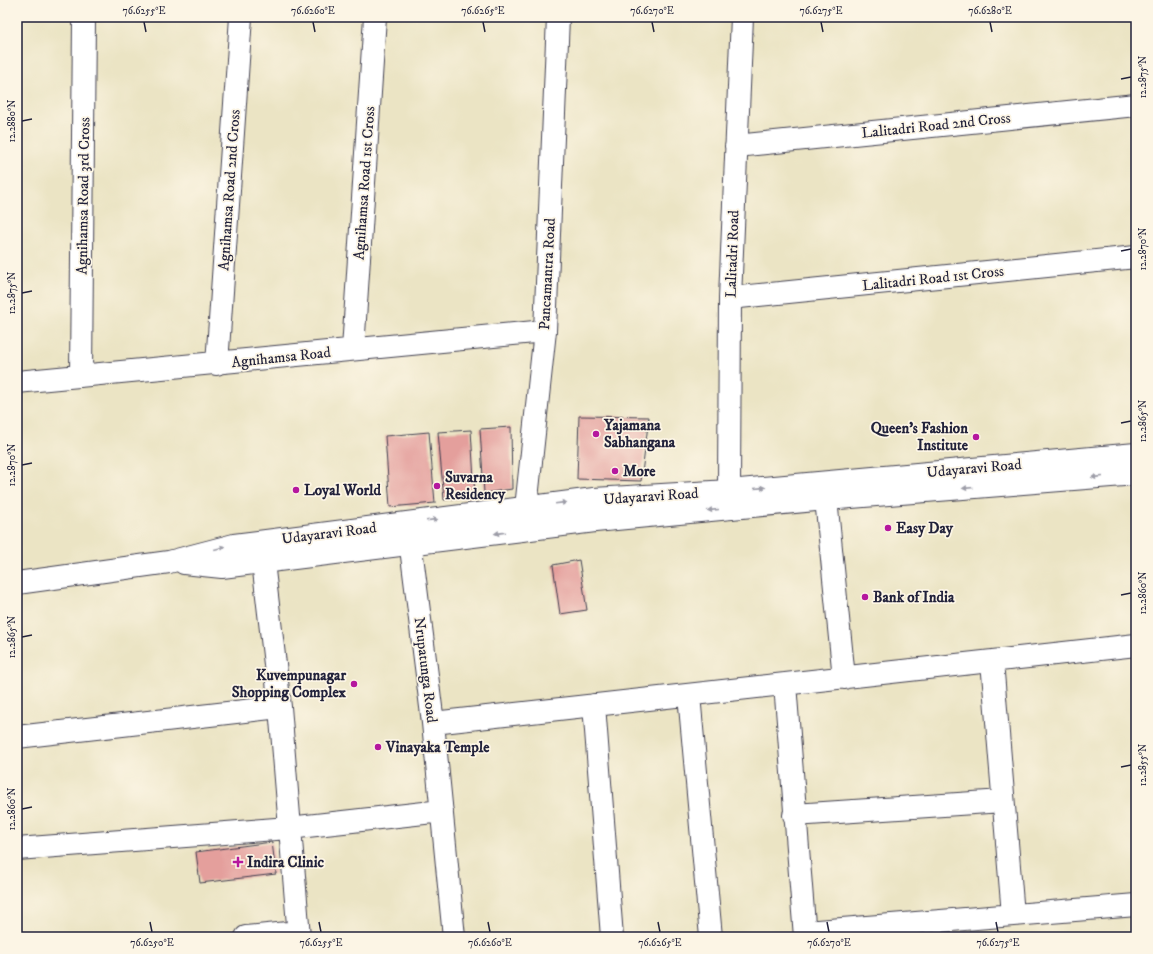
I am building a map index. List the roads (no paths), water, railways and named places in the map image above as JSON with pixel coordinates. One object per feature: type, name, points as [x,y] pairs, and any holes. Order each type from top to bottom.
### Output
[{"type":"street","name":"Agnihamsa Road 3rd Cross","points":[[81,376],[84,17]]},
{"type":"street","name":"Agnihamsa Road 2nd Cross","points":[[217,364],[241,17]]},
{"type":"street","name":"Agnihamsa Road 1st Cross","points":[[353,349],[375,17]]},
{"type":"street","name":"Pancamantra Road","points":[[528,530],[526,508],[545,331],[558,17]]},
{"type":"street","name":"Lalitadri Road","points":[[729,491],[730,298],[742,17]]},
{"type":"street","name":"Lalitadri Road 2nd Cross","points":[[736,146],[1136,105]]},
{"type":"street","name":"Lalitadri Road 1st Cross","points":[[730,298],[1136,257]]},
{"type":"street","name":"Agnihamsa Road","points":[[17,382],[217,364],[353,349],[545,331]]},
{"type":"street","name":"Udayaravi Road","points":[[169,562],[222,566],[263,562],[526,508],[594,499],[729,491],[1136,454]]},
{"type":"street","name":"Udayaravi Road","points":[[17,583],[169,562],[234,545],[409,533],[528,530],[595,521],[826,499],[1136,474]]},
{"type":"street","points":[[826,499],[844,678]]},
{"type":"street","name":"Nrupatunga Road","points":[[409,533],[433,723],[454,937]]},
{"type":"street","points":[[246,937],[299,935],[280,707],[263,562]]},
{"type":"street","points":[[433,723],[1136,645]]},
{"type":"street","points":[[992,661],[1013,915]]},
{"type":"street","points":[[785,684],[794,815],[805,935],[1013,915],[1136,906]]},
{"type":"street","points":[[689,695],[711,937]]},
{"type":"street","points":[[594,705],[612,937]]},
{"type":"street","points":[[17,737],[280,707]]},
{"type":"street","points":[[794,815],[1003,801]]},
{"type":"street","points":[[17,849],[289,828],[442,812]]},
{"type":"place","name":"Yajamana Sabhangana","points":[[596,434]]},
{"type":"place","name":"Queen's Fashion Institute","points":[[976,437]]},
{"type":"place","name":"More","points":[[615,471]]},
{"type":"place","name":"Suvarna Residency","points":[[437,486]]},
{"type":"place","name":"Loyal World","points":[[296,490]]},
{"type":"place","name":"Easy Day","points":[[888,528]]},
{"type":"place","name":"Bank of India","points":[[865,597]]},
{"type":"place","name":"Kuvempunagar Shopping Complex","points":[[354,684]]},
{"type":"place","name":"Vinayaka Temple","points":[[378,747]]},
{"type":"place","name":"Indira Clinic","points":[[238,862]]}]
